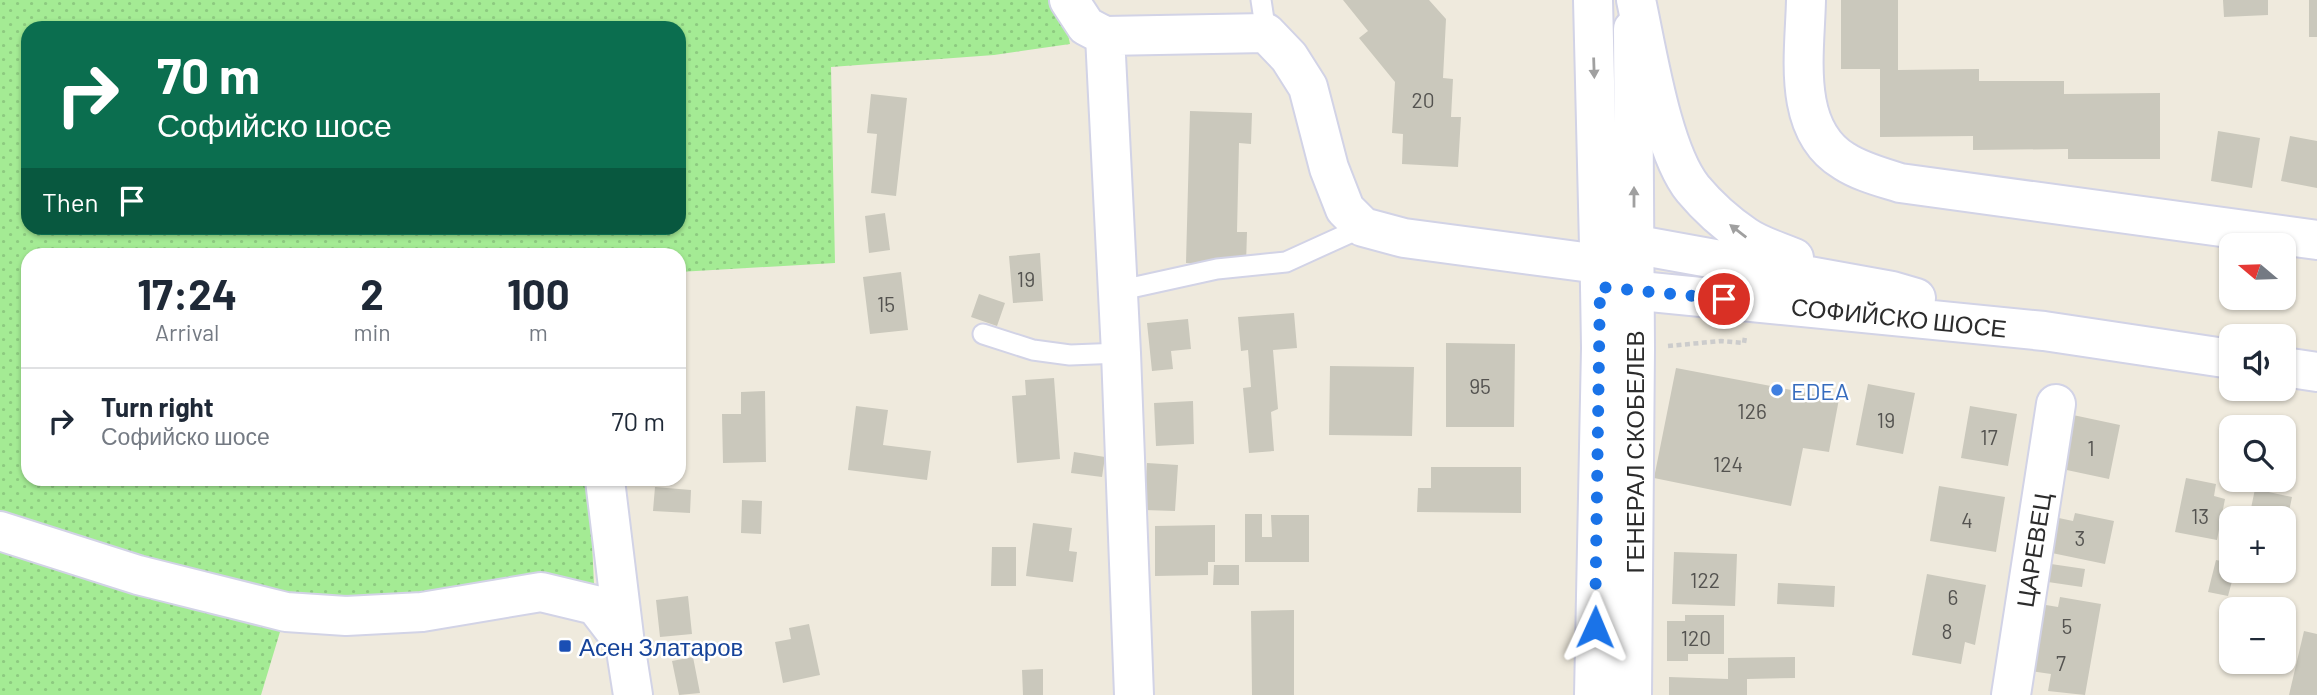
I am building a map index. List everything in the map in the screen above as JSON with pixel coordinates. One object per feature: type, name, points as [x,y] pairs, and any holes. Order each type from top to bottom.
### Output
[{"type":"street","points":[[1069,0],[1086,26],[1105,36],[1263,16],[1308,87],[1329,168],[1345,209],[1363,227],[1404,238],[1613,265],[1892,291],[2044,331]]},
{"type":"street","points":[[1592,0],[1613,265]]},
{"type":"street","name":"ГЕНЕРАЛ СКОБЕЛЕВ","points":[[1594,695],[1601,348],[1613,265],[1634,0]]},
{"type":"street","name":"СОФИЙСКО ШОСЕ","points":[[1634,0],[1674,153],[1692,188],[1717,215],[1747,238],[1801,261],[1892,291]]},
{"type":"street","points":[[1806,0],[1805,89],[1809,113],[1820,139],[1842,160],[1868,173],[1900,183],[2317,240]]},
{"type":"street","points":[[1105,36],[1134,695]]},
{"type":"street","name":"ГЕНЕРАЛ СКОБЕЛЕВ","points":[[1613,265],[1632,695]]},
{"type":"street","name":"СОФИЙСКО ШОСЕ","points":[[1613,265],[2219,357]]},
{"type":"street","points":[[2296,369],[2317,372]]},
{"type":"street","name":"ЦАРЕВЕЦ","points":[[2011,695],[2056,404]]},
{"type":"street","points":[[606,486],[633,695]]},
{"type":"street","points":[[0,531],[138,575],[286,612],[346,616],[422,612],[541,592],[595,606],[625,644]]},
{"type":"lane","points":[[1117,290],[1217,270],[1286,262],[1363,227]]},
{"type":"lane","points":[[983,334],[1034,350],[1058,354],[1121,353]]},
{"type":"green space","points":[[0,0],[1061,0],[1070,44],[994,55],[831,67],[835,263],[686,272],[686,248],[21,248],[21,486],[589,486],[595,605],[286,612],[261,695],[0,695]]},
{"type":"building","points":[[1343,0],[1429,0],[1446,19],[1443,78],[1453,79],[1451,117],[1461,117],[1458,167],[1402,164],[1403,134],[1392,133],[1395,82],[1359,38],[1368,31]]},
{"type":"building","points":[[1841,0],[1898,0],[1898,70],[1979,69],[1979,81],[2064,81],[2064,94],[2160,93],[2160,159],[2068,159],[2068,149],[1973,150],[1973,136],[1880,137],[1880,69],[1841,69]]},
{"type":"building","points":[[2223,0],[2268,0],[2268,15],[2224,17]]},
{"type":"building","points":[[2309,0],[2317,0],[2317,37],[2309,37]]},
{"type":"building","points":[[871,94],[907,98],[896,196],[871,193],[877,134],[867,133]]},
{"type":"building","points":[[1190,111],[1252,113],[1251,144],[1239,143],[1237,232],[1247,232],[1246,264],[1186,263]]},
{"type":"building","points":[[2218,131],[2260,138],[2252,188],[2211,181]]},
{"type":"building","points":[[2290,136],[2317,141],[2317,188],[2281,181]]},
{"type":"building","points":[[885,213],[890,250],[869,253],[865,216]]},
{"type":"building","points":[[1040,253],[1043,301],[1013,303],[1009,256]]},
{"type":"building","points":[[901,272],[908,330],[870,334],[863,277]]},
{"type":"building","points":[[979,294],[1005,303],[997,326],[971,317]]},
{"type":"building","points":[[1294,313],[1297,348],[1273,350],[1278,409],[1271,412],[1274,451],[1249,453],[1243,388],[1251,387],[1248,350],[1241,351],[1238,317]]},
{"type":"building","points":[[1188,319],[1191,349],[1171,351],[1173,369],[1152,371],[1147,323]]},
{"type":"building","points":[[1446,343],[1515,344],[1514,427],[1446,427]]},
{"type":"building","points":[[1330,366],[1414,367],[1412,436],[1329,435]]},
{"type":"building","points":[[1676,368],[1839,399],[1829,452],[1803,448],[1791,506],[1654,478]]},
{"type":"building","points":[[1054,378],[1060,459],[1017,463],[1012,396],[1026,395],[1025,380]]},
{"type":"building","points":[[1868,384],[1915,393],[1903,454],[1856,445]]},
{"type":"building","points":[[765,391],[766,462],[723,463],[722,414],[741,414],[741,392]]},
{"type":"building","points":[[1193,401],[1194,444],[1156,446],[1154,403]]},
{"type":"building","points":[[856,406],[888,410],[883,445],[931,451],[927,480],[848,470]]},
{"type":"building","points":[[1970,406],[2017,414],[2008,466],[1961,458]]},
{"type":"building","points":[[2073,415],[2120,425],[2109,479],[2062,469]]},
{"type":"building","points":[[1074,452],[1105,457],[1102,477],[1071,473]]},
{"type":"building","points":[[1147,463],[1178,465],[1175,511],[1144,510]]},
{"type":"building","points":[[1431,467],[1521,467],[1521,513],[1417,512],[1418,488],[1431,488]]},
{"type":"building","points":[[2186,478],[2216,484],[2214,496],[2225,499],[2224,506],[2219,506],[2217,540],[2175,532]]},
{"type":"building","points":[[1939,486],[2005,497],[1996,552],[1930,541]]},
{"type":"building","points":[[655,487],[691,490],[690,513],[653,511]]},
{"type":"building","points":[[2254,492],[2292,497],[2290,506],[2251,506]]},
{"type":"building","points":[[742,500],[762,501],[761,534],[741,533]]},
{"type":"building","points":[[2075,513],[2114,521],[2105,564],[2047,552],[2054,517],[2073,521]]},
{"type":"building","points":[[1245,514],[1262,514],[1262,537],[1272,537],[1271,515],[1309,515],[1309,562],[1245,562]]},
{"type":"building","points":[[1033,523],[1072,528],[1069,551],[1077,552],[1073,582],[1026,576]]},
{"type":"building","points":[[1215,525],[1215,562],[1208,562],[1208,575],[1155,576],[1155,526]]},
{"type":"building","points":[[992,547],[1016,547],[1016,586],[991,586]]},
{"type":"building","points":[[1674,552],[1737,554],[1735,606],[1672,604]]},
{"type":"building","points":[[2216,560],[2219,561],[2219,583],[2232,583],[2228,596],[2208,592]]},
{"type":"building","points":[[2051,564],[2085,569],[2082,587],[2048,582]]},
{"type":"building","points":[[1214,565],[1239,565],[1239,585],[1213,585]]},
{"type":"building","points":[[1927,574],[1986,585],[1975,645],[1965,642],[1961,664],[1912,655]]},
{"type":"building","points":[[1778,583],[1835,586],[1834,607],[1777,604]]},
{"type":"building","points":[[688,596],[692,634],[660,637],[656,600]]},
{"type":"building","points":[[2060,597],[2101,604],[2085,695],[2048,691],[2051,674],[2030,671],[2040,604],[2058,607]]},
{"type":"building","points":[[1294,610],[1294,695],[1252,695],[1251,611]]},
{"type":"building","points":[[1685,615],[1724,615],[1724,654],[1688,654],[1688,661],[1667,661],[1667,621],[1685,621]]},
{"type":"building","points":[[809,624],[820,675],[783,683],[775,642],[791,639],[789,628]]},
{"type":"building","points":[[2304,631],[2317,634],[2317,695],[2289,695]]},
{"type":"building","points":[[693,657],[700,693],[679,695],[672,661]]},
{"type":"building","points":[[1795,657],[1795,678],[1747,679],[1747,695],[1669,695],[1669,677],[1728,679],[1728,658]]},
{"type":"building","points":[[1043,669],[1043,695],[1023,695],[1022,670]]},
{"type":"place","name":"EDEA","points":[[1777,390]]},
{"type":"place","name":"Асен Златаров","points":[[565,646]]},
{"type":"route","points":[[1595,627],[1600,287],[1724,299]]}]
